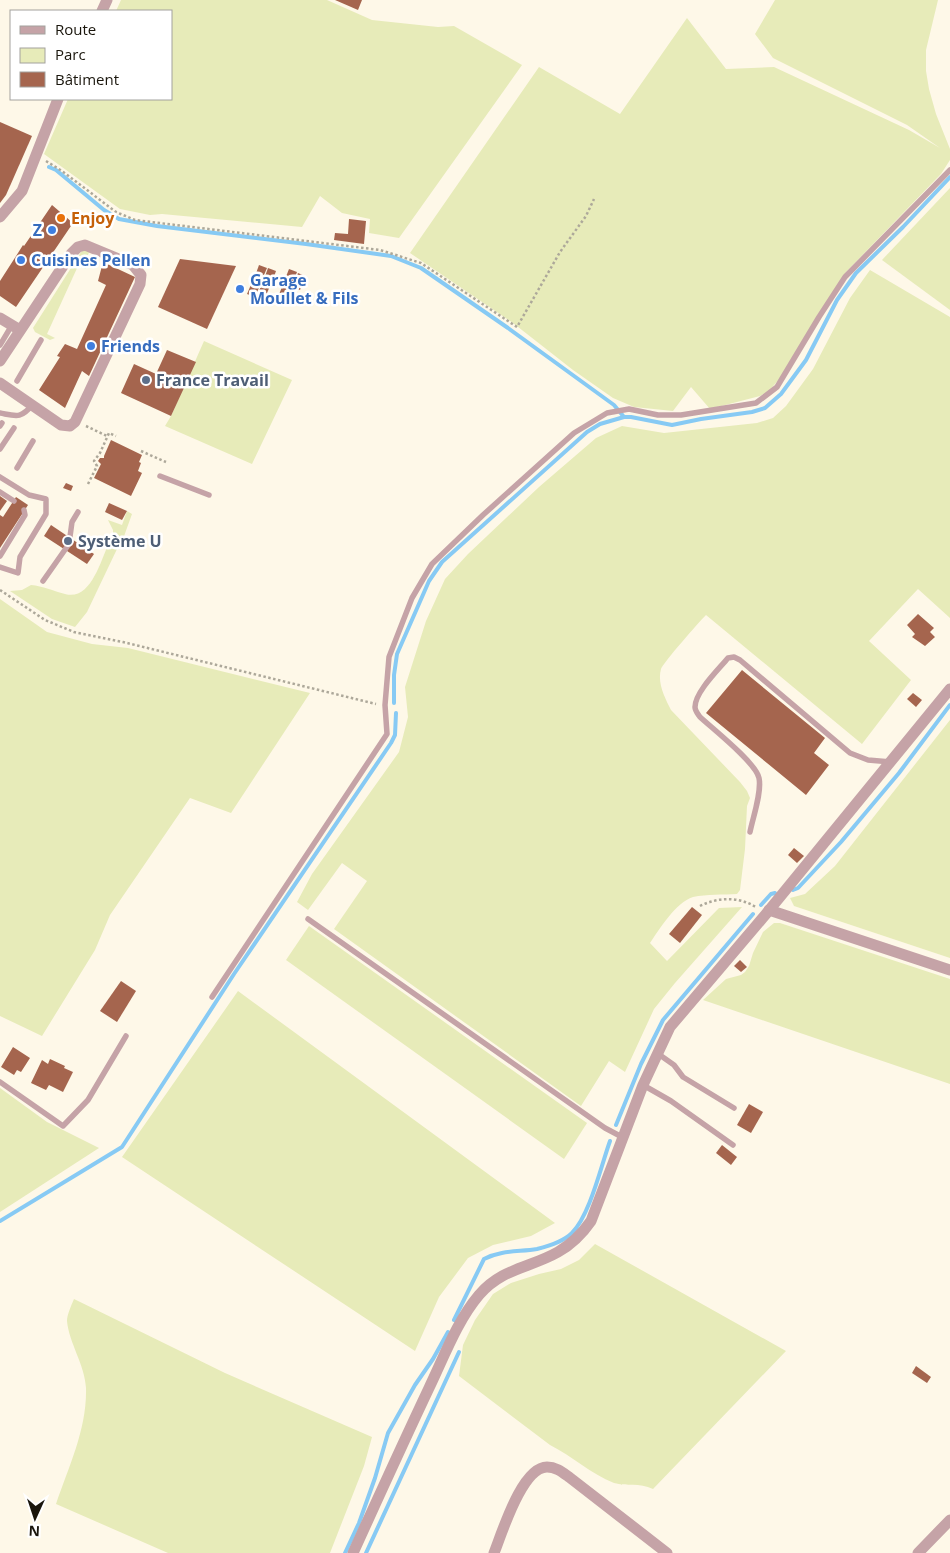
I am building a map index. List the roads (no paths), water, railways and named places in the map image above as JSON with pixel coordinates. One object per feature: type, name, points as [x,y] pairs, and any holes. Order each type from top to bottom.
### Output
[{"type":"street","points":[[0,217],[22,191],[58,100]]},
{"type":"street","points":[[0,361],[16,327],[71,254],[78,248],[85,245],[98,249],[133,265],[141,275],[140,284],[75,422],[70,426],[61,425],[0,383]]},
{"type":"street","points":[[0,318],[16,327]]},
{"type":"street","points":[[354,1553],[390,1470],[451,1342],[470,1308],[480,1294],[506,1272],[557,1252],[580,1236],[591,1221],[599,1204],[622,1136],[670,1027],[950,689]]},
{"type":"street","points":[[767,912],[950,970]]},
{"type":"street","points":[[494,1553],[514,1503],[528,1478],[546,1467],[558,1470],[568,1476],[667,1553]]},
{"type":"street","points":[[918,1553],[950,1520]]},
{"type":"lane","points":[[212,997],[387,734],[385,706],[389,657],[412,598],[432,564],[574,433],[607,413],[629,409],[658,416],[681,416],[756,403],[777,387],[844,278],[950,170]]},
{"type":"lane","points":[[0,345],[16,327]]},
{"type":"lane","points":[[17,381],[41,340]]},
{"type":"lane","points":[[0,413],[20,416],[32,405]]},
{"type":"lane","points":[[0,449],[14,428]]},
{"type":"lane","points":[[16,468],[34,441]]},
{"type":"lane","points":[[160,476],[208,495]]},
{"type":"lane","points":[[0,477],[29,495],[46,499],[46,514],[20,557],[18,573],[0,567]]},
{"type":"lane","points":[[0,492],[14,501]]},
{"type":"lane","points":[[0,556],[25,515],[24,510]]},
{"type":"lane","points":[[43,580],[69,544],[72,522],[78,512]]},
{"type":"lane","points":[[750,832],[760,785],[759,776],[748,762],[700,717],[695,706],[697,696],[728,658],[734,657],[740,660],[850,753],[868,760],[891,762]]},
{"type":"lane","points":[[308,919],[605,1128],[622,1136]]},
{"type":"lane","points":[[0,1082],[63,1126],[88,1100],[126,1036]]},
{"type":"lane","points":[[658,1053],[674,1065],[683,1077],[734,1108]]},
{"type":"lane","points":[[643,1085],[671,1100],[734,1145]]},
{"type":"waterway","points":[[49,167],[56,170],[104,210],[119,219],[157,226],[391,256],[421,268],[614,405],[624,417]]},
{"type":"waterway","points":[[394,703],[394,675],[397,654],[429,581],[442,562],[587,432],[600,424],[624,417],[631,417],[672,425],[752,412],[765,408],[781,394],[806,360],[837,300],[856,273],[950,177]]},
{"type":"waterway","points":[[793,890],[798,888],[841,842],[899,773],[950,705]]},
{"type":"waterway","points":[[0,1221],[122,1147],[234,974],[391,743],[395,735],[396,713]]},
{"type":"waterway","points":[[761,905],[771,894],[775,893]]},
{"type":"waterway","points":[[616,1125],[641,1064],[663,1020],[753,914]]},
{"type":"waterway","points":[[454,1320],[484,1259],[503,1253],[537,1249],[560,1241],[572,1233],[590,1203],[610,1141]]},
{"type":"waterway","points":[[345,1553],[359,1523],[388,1433],[448,1332]]},
{"type":"waterway","points":[[366,1553],[459,1352]]},
{"type":"place","name":"Enjoy","points":[[61,218]]},
{"type":"place","name":"Z","points":[[52,230]]},
{"type":"place","name":"Cuisines Pellen","points":[[21,260]]},
{"type":"place","name":"Garage Moullet & Fils","points":[[240,289]]},
{"type":"place","name":"Friends","points":[[91,346]]},
{"type":"place","name":"France Travail","points":[[146,380]]},
{"type":"place","name":"Système U","points":[[68,541]]}]
